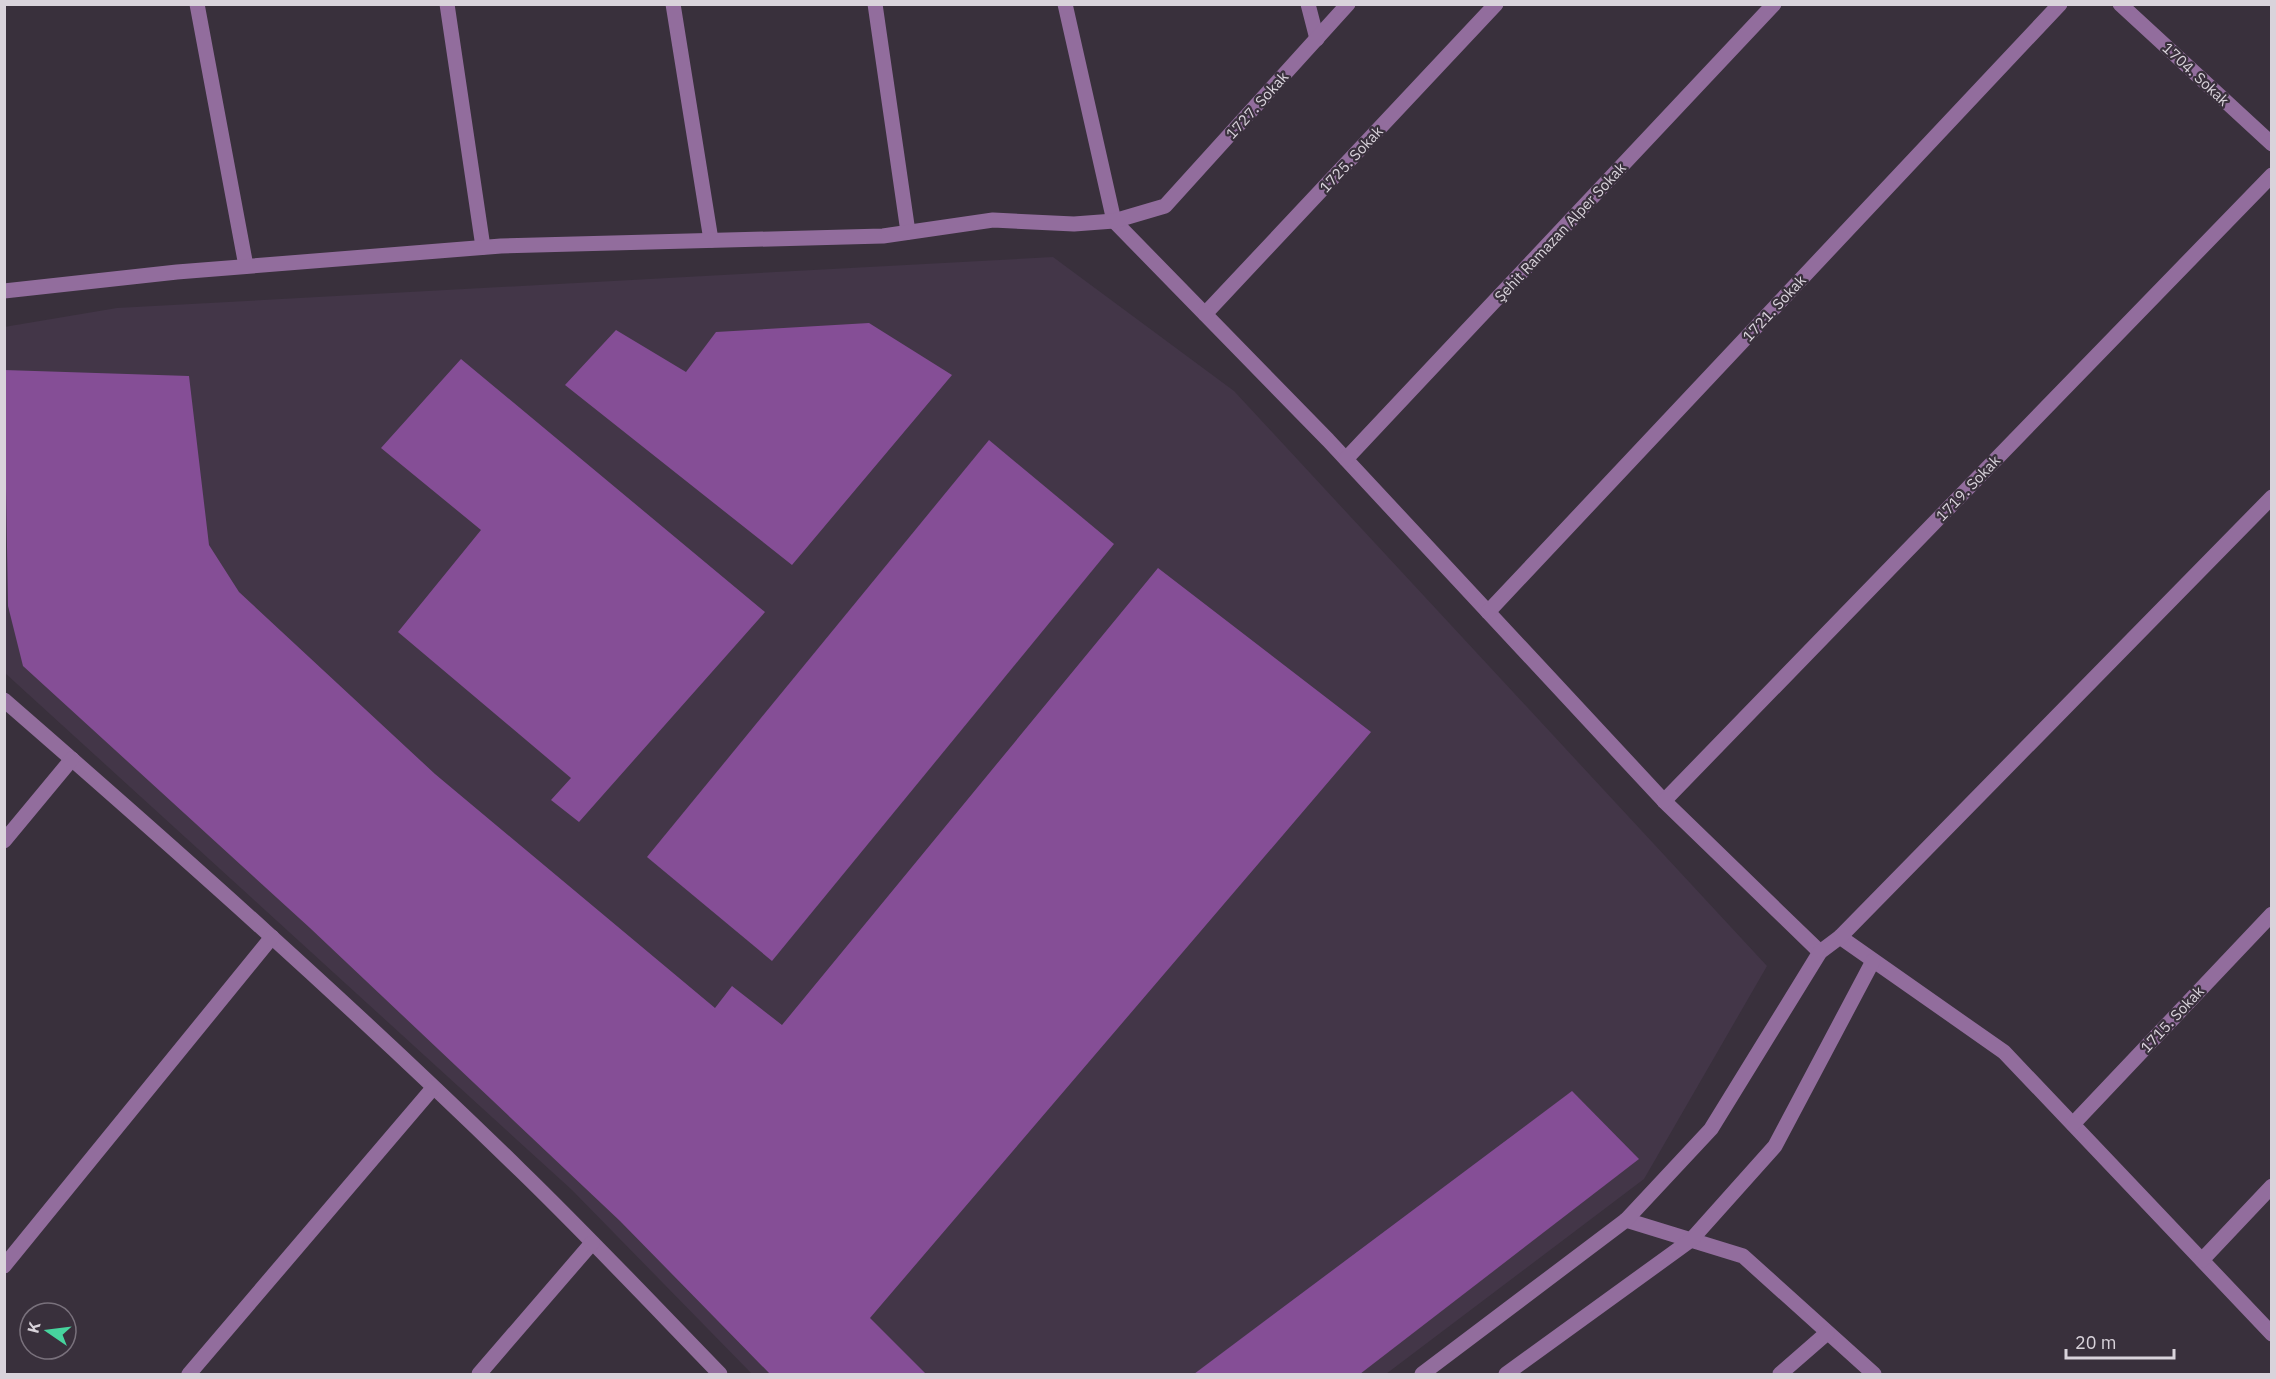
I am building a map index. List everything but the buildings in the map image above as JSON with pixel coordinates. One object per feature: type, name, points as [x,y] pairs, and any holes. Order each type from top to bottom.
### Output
[{"type":"street","points":[[197,4],[246,266]]},
{"type":"street","points":[[447,4],[483,247]]},
{"type":"street","points":[[673,4],[711,240]]},
{"type":"street","points":[[875,4],[908,232]]},
{"type":"street","points":[[1065,4],[1114,221],[1346,459],[1664,801],[1820,952]]},
{"type":"street","points":[[1308,4],[1317,39]]},
{"type":"street","name":"1727. Sokak","points":[[1114,221],[1165,206],[1348,4]]},
{"type":"street","name":"1725. Sokak","points":[[1205,314],[1496,4]]},
{"type":"street","name":"Şehit Ramazan Alper Sokak","points":[[1346,459],[1774,4]]},
{"type":"street","name":"1721. Sokak","points":[[1488,612],[2060,4]]},
{"type":"street","name":"1704. Sokak","points":[[2120,4],[2271,144]]},
{"type":"street","name":"1719. Sokak","points":[[1664,801],[2271,175]]},
{"type":"street","points":[[4,291],[246,266],[483,247],[883,236],[993,220],[1074,224],[1114,221]]},
{"type":"street","points":[[1422,1374],[1626,1220],[1711,1129],[1820,952],[1840,937],[2271,497]]},
{"type":"street","points":[[4,700],[221,889],[433,1088],[520,1170],[720,1374]]},
{"type":"street","points":[[4,842],[72,759]]},
{"type":"street","name":"1715. Sokak","points":[[2073,1124],[2271,914]]},
{"type":"street","points":[[4,1266],[272,937]]},
{"type":"street","points":[[1840,937],[2004,1052],[2271,1334]]},
{"type":"street","points":[[1506,1374],[1690,1240],[1775,1146],[1873,961]]},
{"type":"street","points":[[189,1374],[433,1088]]},
{"type":"street","points":[[2202,1260],[2271,1186]]},
{"type":"street","points":[[1626,1220],[1743,1256],[1874,1374]]},
{"type":"street","points":[[479,1374],[592,1243]]},
{"type":"street","points":[[1780,1374],[1827,1333]]},
{"type":"shaded area","points":[[1053,257],[1234,391],[1767,966],[1644,1179],[1386,1374],[752,1374],[572,1190],[5,673],[4,327],[117,308]]}]
